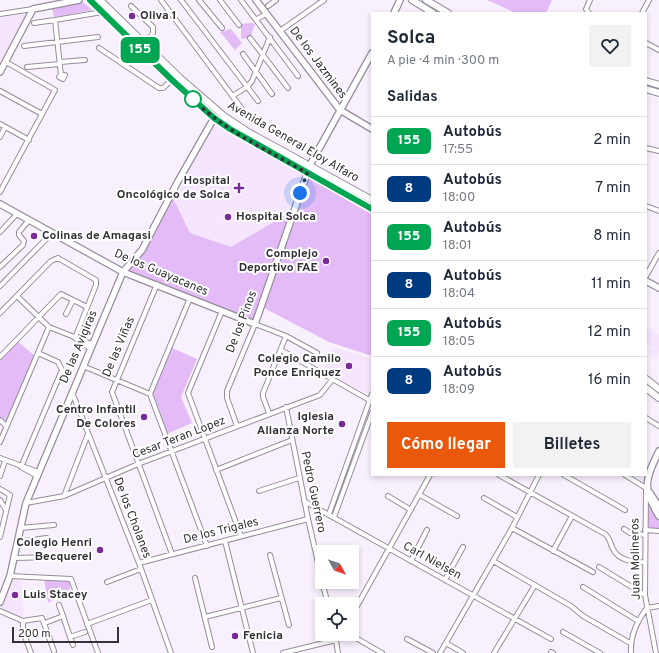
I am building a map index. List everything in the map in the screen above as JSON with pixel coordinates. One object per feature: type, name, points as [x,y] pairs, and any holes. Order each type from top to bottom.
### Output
[{"type":"main road","name":"Avenida General Eloy Alfaro","points":[[90,0],[172,80],[214,118],[230,129],[371,208]]},
{"type":"main road","name":"Avenida General Eloy Alfaro","points":[[100,0],[180,78],[228,119],[371,199]]},
{"type":"main road","points":[[412,0],[431,12]]},
{"type":"main road","points":[[426,0],[446,12]]},
{"type":"main road","points":[[647,82],[659,85]]},
{"type":"main road","points":[[647,89],[659,93]]},
{"type":"main road","points":[[647,380],[659,389]]},
{"type":"main road","points":[[647,389],[659,398]]},
{"type":"street","points":[[0,14],[79,0]]},
{"type":"street","points":[[169,0],[163,2],[242,109]]},
{"type":"street","points":[[181,0],[258,101]]},
{"type":"street","points":[[199,0],[222,28]]},
{"type":"street","points":[[220,0],[238,25]]},
{"type":"street","points":[[241,0],[298,76]]},
{"type":"street","name":"De los Jazmines","points":[[256,0],[340,110],[371,128]]},
{"type":"street","points":[[268,6],[276,0]]},
{"type":"street","points":[[280,31],[324,0]]},
{"type":"street","points":[[394,12],[400,0]]},
{"type":"street","points":[[588,11],[586,4],[590,0]]},
{"type":"street","points":[[643,12],[649,0]]},
{"type":"street","points":[[131,6],[153,27],[153,33],[145,44]]},
{"type":"street","points":[[0,72],[33,9]]},
{"type":"street","points":[[34,23],[102,12]]},
{"type":"street","points":[[256,19],[266,14]]},
{"type":"street","points":[[56,20],[61,75]]},
{"type":"street","points":[[24,46],[98,37]]},
{"type":"street","points":[[232,96],[247,86],[256,73],[270,37]]},
{"type":"street","points":[[250,38],[288,88]]},
{"type":"street","points":[[647,44],[659,50]]},
{"type":"street","points":[[99,48],[159,88],[163,88],[172,80]]},
{"type":"street","points":[[242,54],[272,94]]},
{"type":"street","name":"De los Pinos","points":[[237,426],[227,398],[227,391],[255,324],[307,173],[371,55]]},
{"type":"street","points":[[27,67],[85,60]]},
{"type":"street","points":[[0,192],[55,90],[6,62]]},
{"type":"street","points":[[0,91],[42,114]]},
{"type":"street","name":"De las Avigiras","points":[[0,602],[10,576],[26,503],[123,272],[142,250],[177,183],[214,118]]},
{"type":"street","points":[[0,124],[29,140]]},
{"type":"street","points":[[0,137],[5,127]]},
{"type":"street","points":[[647,148],[659,151]]},
{"type":"street","name":"De los Guayacanes","points":[[0,204],[123,272],[157,284],[286,336],[317,353]]},
{"type":"street","points":[[647,206],[659,210]]},
{"type":"street","points":[[0,232],[17,214]]},
{"type":"street","points":[[0,268],[23,245],[24,240],[19,235],[19,232],[29,220]]},
{"type":"street","points":[[0,286],[52,233]]},
{"type":"street","points":[[647,274],[659,253]]},
{"type":"street","points":[[0,313],[51,261],[58,258],[96,280],[96,285],[75,338]]},
{"type":"street","points":[[647,282],[659,288]]},
{"type":"street","name":"De las Viñas","points":[[157,284],[115,380],[112,392],[172,554]]},
{"type":"street","points":[[0,357],[61,294],[87,307]]},
{"type":"street","points":[[17,296],[50,327],[91,346]]},
{"type":"street","points":[[190,298],[150,394],[207,546]]},
{"type":"street","points":[[66,314],[73,300]]},
{"type":"street","points":[[222,311],[188,393],[241,536]]},
{"type":"street","points":[[0,442],[50,327]]},
{"type":"street","points":[[269,413],[263,393],[286,336]]},
{"type":"street","points":[[281,350],[371,401],[329,514]]},
{"type":"street","points":[[21,467],[62,370],[58,362],[38,353]]},
{"type":"street","points":[[83,366],[150,394]]},
{"type":"street","name":"Cesar Teran Lopez","points":[[26,503],[64,496],[172,450],[320,395],[332,380]]},
{"type":"street","name":"De los Cholanes","points":[[72,392],[139,563],[172,653]]},
{"type":"street","name":"Pedro Guerrero","points":[[286,407],[315,550]]},
{"type":"street","points":[[334,517],[371,416]]},
{"type":"street","points":[[647,419],[659,426]]},
{"type":"street","points":[[0,420],[6,426]]},
{"type":"street","points":[[361,425],[367,427]]},
{"type":"street","points":[[64,496],[89,433]]},
{"type":"street","points":[[216,470],[292,440]]},
{"type":"street","points":[[659,451],[650,470],[646,488],[650,503],[659,516]]},
{"type":"street","points":[[0,458],[37,474]]},
{"type":"street","points":[[0,476],[5,461]]},
{"type":"street","points":[[348,461],[354,462]]},
{"type":"street","points":[[359,603],[430,476]]},
{"type":"street","points":[[501,476],[608,537],[614,551],[627,561],[632,563],[645,562]]},
{"type":"street","points":[[440,653],[512,528],[538,476]]},
{"type":"street","points":[[566,476],[625,510]]},
{"type":"street","points":[[627,476],[646,488],[659,507]]},
{"type":"street","points":[[259,491],[300,478]]},
{"type":"street","name":"Juan Molineros","points":[[646,488],[645,595],[646,608],[656,653]]},
{"type":"street","points":[[0,490],[10,494],[0,537]]},
{"type":"street","points":[[420,495],[456,516]]},
{"type":"street","points":[[388,496],[411,510]]},
{"type":"street","points":[[484,498],[517,518]]},
{"type":"street","points":[[0,500],[6,510]]},
{"type":"street","name":"Carl Nielsen","points":[[304,501],[551,639]]},
{"type":"street","points":[[553,551],[572,516]]},
{"type":"street","name":"De los Trigales","points":[[139,563],[308,519]]},
{"type":"street","points":[[20,528],[54,525]]},
{"type":"street","points":[[512,528],[593,572]]},
{"type":"street","points":[[624,529],[630,533],[659,531]]},
{"type":"street","points":[[411,561],[427,530]]},
{"type":"street","points":[[17,542],[47,538]]},
{"type":"street","points":[[225,541],[253,653]]},
{"type":"street","points":[[445,580],[463,547]]},
{"type":"street","points":[[270,555],[289,625]]},
{"type":"street","points":[[13,558],[55,557]]},
{"type":"street","points":[[493,561],[571,606],[583,616],[630,643]]},
{"type":"street","points":[[599,567],[645,595]]},
{"type":"street","points":[[107,582],[141,570]]},
{"type":"street","points":[[10,576],[71,579],[98,653]]},
{"type":"street","points":[[195,578],[212,647]]},
{"type":"street","points":[[494,653],[535,585]]},
{"type":"street","points":[[583,586],[638,621]]},
{"type":"street","points":[[205,617],[281,598]]},
{"type":"street","points":[[87,624],[152,600]]},
{"type":"street","points":[[59,605],[73,645]]},
{"type":"street","points":[[631,653],[630,643],[638,621],[646,608],[659,606]]},
{"type":"street","points":[[0,611],[23,621],[41,617],[45,623],[54,650]]},
{"type":"street","points":[[45,623],[63,616]]},
{"type":"street","points":[[23,621],[23,631],[31,653]]},
{"type":"street","points":[[70,637],[85,632]]},
{"type":"street","points":[[563,632],[600,653]]},
{"type":"street","points":[[407,639],[433,653]]},
{"type":"street","points":[[359,640],[382,653]]},
{"type":"street","points":[[283,653],[332,641]]},
{"type":"street","points":[[336,641],[338,653]]},
{"type":"street","points":[[446,643],[463,653]]},
{"type":"shaded area","points":[[487,0],[552,0],[546,12],[514,12]]},
{"type":"shaded area","points":[[84,3],[92,10],[54,17],[52,9]]},
{"type":"shaded area","points":[[27,14],[0,63],[0,18]]},
{"type":"shaded area","points":[[241,24],[255,24],[250,38],[241,39]]},
{"type":"shaded area","points":[[231,29],[242,43],[235,50],[220,32]]},
{"type":"shaded area","name":"Hospital Oncológico de Solca","points":[[214,123],[301,172],[302,176],[289,212],[231,247],[190,233],[174,201]]},
{"type":"shaded area","name":"Complejo Deportivo FAE","points":[[309,177],[371,213],[371,356],[329,342],[264,308]]},
{"type":"shaded area","points":[[171,194],[190,233],[231,247],[294,210],[255,324],[123,272],[142,250]]},
{"type":"shaded area","points":[[647,328],[659,335],[659,351],[655,359],[648,354],[652,348],[647,344]]},
{"type":"shaded area","points":[[16,340],[36,357],[6,426],[0,420],[0,357]]},
{"type":"shaded area","name":"Colegio Camilo Ponce Enriquez","points":[[332,347],[371,359],[371,387],[369,394],[324,372]]},
{"type":"shaded area","points":[[172,348],[197,359],[181,397],[192,423],[167,434],[153,394]]},
{"type":"shaded area","points":[[646,492],[659,518],[659,531],[645,530]]},
{"type":"shaded area","points":[[44,578],[71,579],[70,589],[48,603]]},
{"type":"shaded area","name":"Luis Stacey","points":[[13,579],[23,581],[23,617],[1,609]]},
{"type":"bus line","name":"155","points":[[90,0],[172,80],[214,118],[230,129],[371,208]]},
{"type":"place","name":"Oliva 1","points":[[132,16]]},
{"type":"place","name":"Hospital Oncológico de Solca","points":[[239,188]]},
{"type":"place","name":"Hospital Solca","points":[[228,217]]},
{"type":"place","name":"Colinas de Amagasi","points":[[34,236]]},
{"type":"place","name":"Complejo Deportivo FAE","points":[[326,261]]},
{"type":"place","name":"Colegio Camilo Ponce Enriquez","points":[[349,366]]},
{"type":"place","name":"Centro Infantil De Colores","points":[[144,417]]},
{"type":"place","name":"Iglesia Alianza Norte","points":[[342,424]]},
{"type":"place","name":"Colegio Henri Becquerel","points":[[100,550]]},
{"type":"place","name":"Luis Stacey","points":[[15,595]]},
{"type":"place","name":"Fenicia","points":[[235,636]]},
{"type":"route","points":[[193,99],[214,118],[230,129],[307,173],[300,193]]}]
